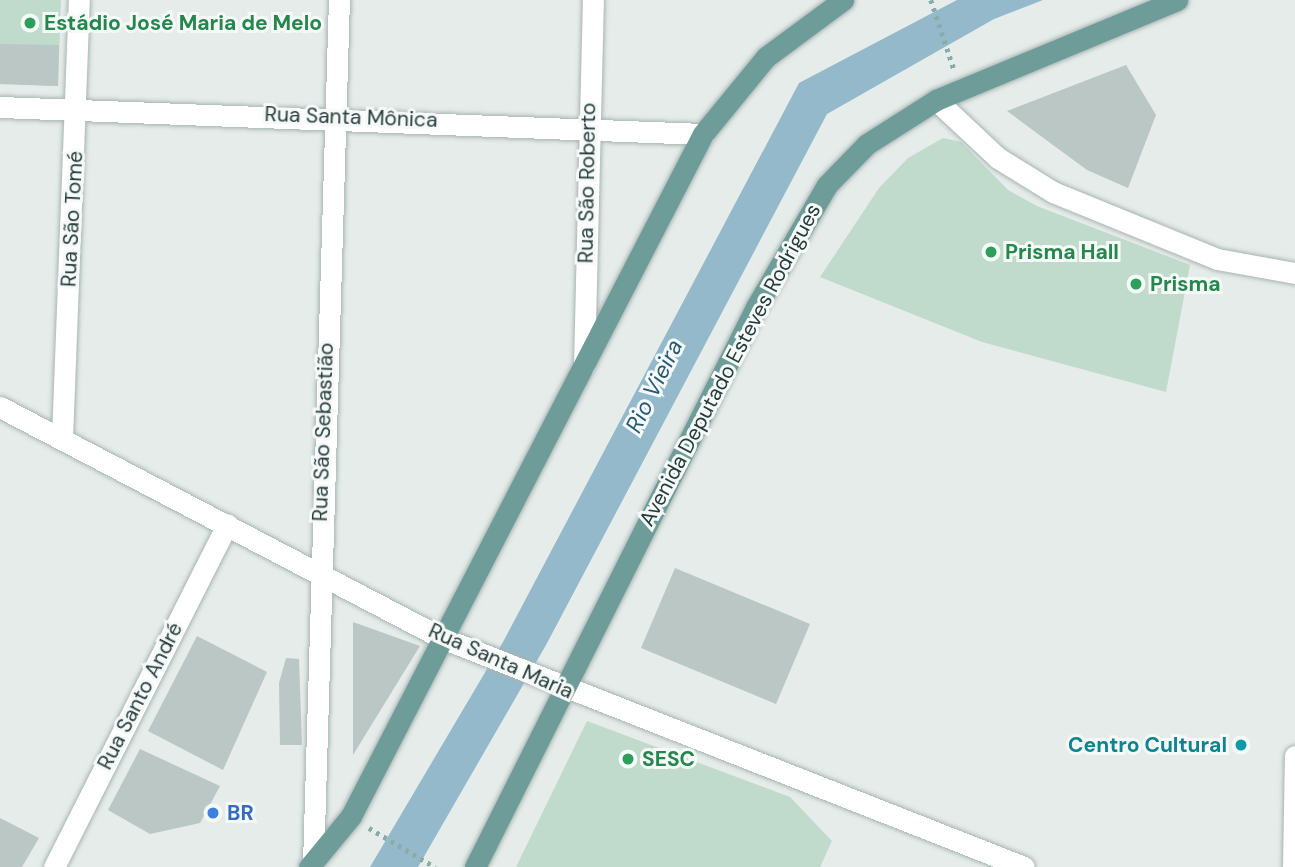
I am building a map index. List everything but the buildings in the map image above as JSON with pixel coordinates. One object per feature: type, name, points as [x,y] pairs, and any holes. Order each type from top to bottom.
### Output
[{"type":"main road","points":[[311,865],[351,816],[703,134],[766,57],[843,0]]},
{"type":"main road","name":"Avenida Deputado Esteves Rodrigues","points":[[475,867],[800,223],[867,144],[936,100],[1177,0]]},
{"type":"street","name":"Rua São Tomé","points":[[62,438],[77,109],[79,0]]},
{"type":"street","name":"Rua São Sebastião","points":[[311,865],[318,569],[339,0]]},
{"type":"street","name":"Rua São Roberto","points":[[584,365],[593,0]]},
{"type":"street","points":[[936,100],[998,158],[1053,192],[1217,259],[1295,273]]},
{"type":"street","name":"Rua Santa Mônica","points":[[0,107],[335,116],[703,134]]},
{"type":"street","name":"Rua Santa Maria","points":[[2,413],[62,438],[318,569],[442,638],[534,677],[1024,867]]},
{"type":"street","name":"Rua Santo André","points":[[54,867],[226,524]]},
{"type":"street","points":[[1293,867],[1295,755]]},
{"type":"path","points":[[931,0],[953,67]]},
{"type":"path","points":[[364,826],[435,867]]},
{"type":"green space","name":"Estádio José Maria de Melo","points":[[0,0],[61,0],[58,86],[0,84]]},
{"type":"green space","name":"Prisma Hall","points":[[943,138],[961,142],[1008,190],[1037,206],[1190,265],[1166,392],[982,342],[820,277],[879,188],[908,158]]},
{"type":"green space","name":"SESC","points":[[587,721],[790,797],[832,841],[820,867],[516,867]]},
{"type":"water","name":"Rio Vieira","points":[[957,0],[1043,0],[994,19],[827,114],[546,645],[418,867],[370,867],[503,642],[799,83]]},
{"type":"place","name":"Estádio José Maria de Melo","points":[[30,23]]},
{"type":"place","name":"Prisma Hall","points":[[991,252]]},
{"type":"place","name":"Prisma","points":[[1136,284]]},
{"type":"place","name":"Centro Cultural","points":[[1241,745]]},
{"type":"place","name":"SESC","points":[[628,759]]},
{"type":"place","name":"BR","points":[[213,813]]}]
